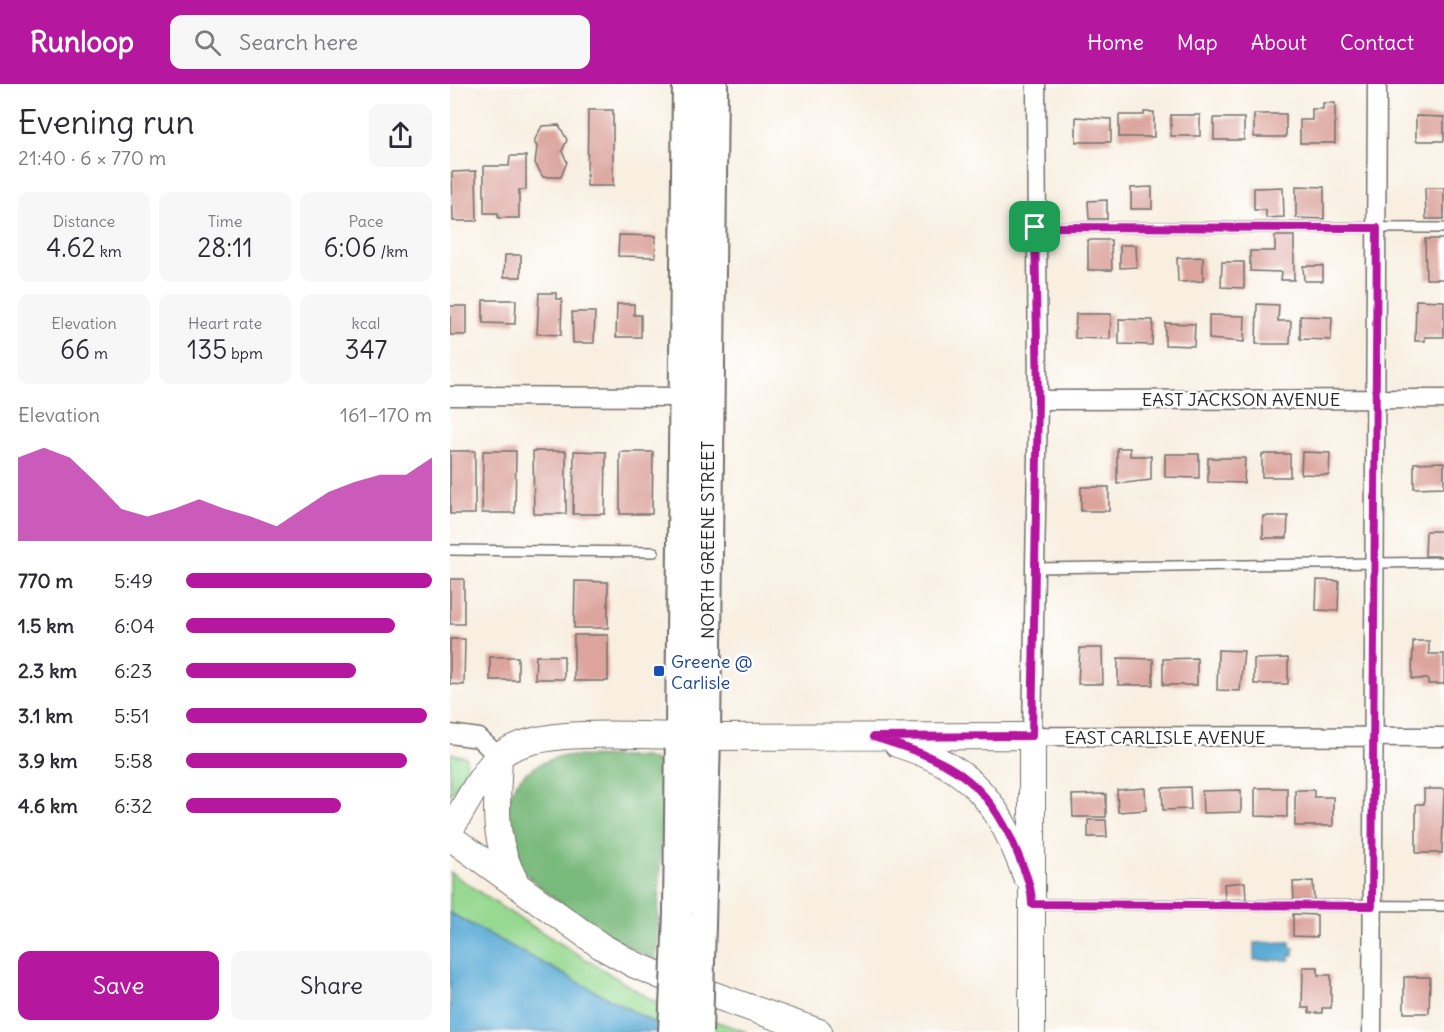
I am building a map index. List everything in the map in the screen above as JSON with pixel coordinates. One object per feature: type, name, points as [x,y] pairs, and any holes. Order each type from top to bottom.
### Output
[{"type":"main road","name":"NORTH GREENE STREET","points":[[687,84],[682,398],[693,737]]},
{"type":"main road","name":"NORTH GREENE STREET","points":[[698,1032],[689,919],[712,84]]},
{"type":"main road","name":"NORTH GREENE STREET","points":[[673,1032],[689,919]]},
{"type":"street","points":[[1032,1032],[1032,736],[1038,400],[1035,227],[1036,84]]},
{"type":"street","points":[[1372,1032],[1377,84]]},
{"type":"street","points":[[450,396],[682,398]]},
{"type":"street","name":"EAST JACKSON AVENUE","points":[[1038,400],[1444,399]]},
{"type":"street","points":[[450,734],[473,735],[499,757],[497,830],[499,846],[518,886]]},
{"type":"street","points":[[873,737],[932,757],[960,771],[980,790],[1004,824],[1032,897]]},
{"type":"street","name":"EAST CARLISLE AVENUE","points":[[450,830],[486,773],[499,757],[519,744],[541,738],[1444,737]]},
{"type":"street","points":[[450,837],[601,946],[633,964],[670,980],[819,1032]]},
{"type":"street","points":[[1020,1032],[1027,1017],[1032,992]]},
{"type":"lane","points":[[1035,227],[1444,228]]},
{"type":"lane","points":[[450,550],[654,552]]},
{"type":"lane","points":[[1035,568],[1444,562]]},
{"type":"lane","points":[[1032,897],[1444,906]]},
{"type":"green space","points":[[450,753],[466,757],[467,768],[450,795]]},
{"type":"green space","points":[[561,756],[645,757],[660,763],[664,778],[656,961],[597,928],[552,897],[517,865],[508,850],[506,830],[513,789],[533,768]]},
{"type":"green space","points":[[450,872],[509,912],[652,1000],[747,1032],[671,1032],[450,913]]},
{"type":"water","points":[[450,913],[671,1032],[450,1032]]},
{"type":"water","points":[[1290,942],[1290,947],[1294,948],[1294,955],[1290,955],[1290,960],[1254,960],[1254,943]]},
{"type":"building","points":[[1323,103],[1335,103],[1335,143],[1300,143],[1300,120],[1312,120],[1312,109],[1323,109]]},
{"type":"building","points":[[588,110],[613,110],[613,186],[587,186]]},
{"type":"building","points":[[1144,112],[1154,112],[1154,137],[1119,137],[1119,115],[1144,115]]},
{"type":"building","points":[[1254,114],[1286,114],[1286,137],[1254,137]]},
{"type":"building","points":[[1171,115],[1200,115],[1200,136],[1171,136]]},
{"type":"building","points":[[1416,116],[1444,117],[1444,141],[1416,141]]},
{"type":"building","points":[[1076,117],[1111,119],[1111,142],[1076,142]]},
{"type":"building","points":[[1214,118],[1244,118],[1244,140],[1214,140]]},
{"type":"building","points":[[559,125],[567,140],[562,151],[567,162],[561,177],[543,177],[535,163],[537,147],[534,141],[542,126]]},
{"type":"building","points":[[510,156],[526,156],[526,190],[519,190],[519,218],[498,218],[498,213],[484,213],[484,166],[509,166]]},
{"type":"building","points":[[476,171],[477,221],[453,221],[452,172]]},
{"type":"building","points":[[1296,186],[1324,187],[1324,219],[1296,218]]},
{"type":"building","points":[[1152,187],[1152,209],[1131,209],[1131,188]]},
{"type":"building","points":[[1283,187],[1284,217],[1266,218],[1266,210],[1254,210],[1254,188]]},
{"type":"building","points":[[1425,188],[1444,188],[1444,219],[1426,219]]},
{"type":"building","points":[[1107,200],[1107,219],[1089,219],[1088,201]]},
{"type":"building","points":[[619,235],[656,236],[655,257],[618,256]]},
{"type":"building","points":[[1275,236],[1294,236],[1294,280],[1281,280],[1282,272],[1250,271],[1250,251],[1275,251]]},
{"type":"building","points":[[1425,239],[1444,239],[1444,279],[1426,279]]},
{"type":"building","points":[[1088,240],[1111,240],[1112,270],[1088,270]]},
{"type":"building","points":[[1120,245],[1136,245],[1137,267],[1120,268]]},
{"type":"building","points":[[505,255],[521,255],[521,277],[504,277]]},
{"type":"building","points":[[1203,257],[1203,281],[1178,282],[1177,258]]},
{"type":"building","points":[[1222,262],[1244,262],[1244,288],[1221,287]]},
{"type":"building","points":[[1303,266],[1323,266],[1323,281],[1304,281]]},
{"type":"building","points":[[539,293],[556,293],[556,299],[562,299],[561,335],[537,334]]},
{"type":"building","points":[[483,300],[516,300],[515,324],[483,323]]},
{"type":"building","points":[[1416,300],[1444,301],[1444,337],[1425,337],[1425,341],[1415,341]]},
{"type":"building","points":[[617,304],[634,304],[634,315],[641,315],[641,337],[616,337]]},
{"type":"building","points":[[1257,304],[1279,305],[1278,321],[1291,321],[1290,344],[1256,344]]},
{"type":"building","points":[[450,306],[467,306],[467,335],[450,335]]},
{"type":"building","points":[[572,312],[595,312],[594,343],[573,343]]},
{"type":"building","points":[[1076,314],[1111,314],[1110,339],[1075,338]]},
{"type":"building","points":[[1209,315],[1245,316],[1244,342],[1209,339]]},
{"type":"building","points":[[1300,316],[1332,317],[1331,340],[1300,339]]},
{"type":"building","points":[[1119,319],[1153,320],[1152,345],[1119,344]]},
{"type":"building","points":[[1165,323],[1195,324],[1194,346],[1165,345]]},
{"type":"building","points":[[1117,448],[1130,448],[1130,456],[1151,456],[1151,480],[1117,484]]},
{"type":"building","points":[[450,451],[475,451],[475,514],[450,514]]},
{"type":"building","points":[[483,451],[516,451],[515,513],[482,513]]},
{"type":"building","points":[[533,451],[566,451],[566,514],[534,514]]},
{"type":"building","points":[[574,451],[606,452],[605,514],[573,514]]},
{"type":"building","points":[[620,452],[653,452],[652,514],[620,514]]},
{"type":"building","points":[[1302,452],[1330,453],[1329,475],[1301,474]]},
{"type":"building","points":[[1165,454],[1199,454],[1199,478],[1165,477]]},
{"type":"building","points":[[1262,454],[1290,454],[1290,477],[1262,477]]},
{"type":"building","points":[[1208,458],[1245,458],[1244,483],[1208,482]]},
{"type":"building","points":[[1444,462],[1444,487],[1414,488],[1414,463]]},
{"type":"building","points":[[1081,487],[1109,487],[1109,511],[1081,511]]},
{"type":"building","points":[[1263,516],[1288,516],[1287,538],[1263,538]]},
{"type":"building","points":[[1426,531],[1444,531],[1444,556],[1425,556]]},
{"type":"building","points":[[450,579],[464,579],[464,624],[450,624]]},
{"type":"building","points":[[1317,580],[1339,581],[1338,611],[1316,610]]},
{"type":"building","points":[[575,581],[608,582],[608,628],[574,628]]},
{"type":"building","points":[[574,635],[608,635],[608,681],[574,681]]},
{"type":"building","points":[[450,639],[465,639],[464,685],[450,684]]},
{"type":"building","points":[[1413,641],[1429,641],[1429,654],[1444,654],[1444,684],[1428,684],[1428,679],[1412,679]]},
{"type":"building","points":[[1080,648],[1102,648],[1103,684],[1078,684]]},
{"type":"building","points":[[1218,650],[1244,651],[1240,691],[1217,690]]},
{"type":"building","points":[[536,656],[564,656],[564,679],[535,679]]},
{"type":"building","points":[[490,657],[518,657],[518,680],[490,680]]},
{"type":"building","points":[[1118,658],[1153,659],[1153,685],[1118,685]]},
{"type":"building","points":[[1197,658],[1197,685],[1163,685],[1163,659]]},
{"type":"building","points":[[1288,658],[1288,684],[1254,684],[1254,659]]},
{"type":"building","points":[[1190,787],[1191,809],[1163,810],[1162,788]]},
{"type":"building","points":[[1145,788],[1146,810],[1118,812],[1117,790]]},
{"type":"building","points":[[1255,788],[1287,788],[1287,817],[1255,816]]},
{"type":"building","points":[[1424,789],[1444,789],[1442,853],[1416,853],[1416,804],[1424,804]]},
{"type":"building","points":[[1241,790],[1241,812],[1203,813],[1202,791]]},
{"type":"building","points":[[1295,790],[1314,790],[1314,797],[1333,797],[1333,826],[1295,826]]},
{"type":"building","points":[[1106,794],[1106,817],[1073,817],[1072,795]]},
{"type":"building","points":[[1088,820],[1106,820],[1107,837],[1088,837]]},
{"type":"building","points":[[1313,881],[1314,900],[1294,901],[1293,882]]},
{"type":"building","points":[[1245,882],[1246,899],[1225,900],[1224,884]]},
{"type":"building","points":[[1293,914],[1317,915],[1317,937],[1293,936]]},
{"type":"building","points":[[1303,967],[1318,967],[1318,975],[1331,975],[1331,1008],[1322,1008],[1322,1013],[1309,1013],[1309,1008],[1302,1008]]},
{"type":"building","points":[[1404,977],[1430,977],[1429,1013],[1404,1013]]},
{"type":"place","name":"Greene @ Carlisle","points":[[659,671]]},
{"type":"route","points":[[1035,227],[1377,228],[1372,906],[1032,904],[1032,889],[1012,841],[996,810],[980,790],[960,771],[932,757],[873,737],[1032,736],[1038,400],[1035,227]]}]
